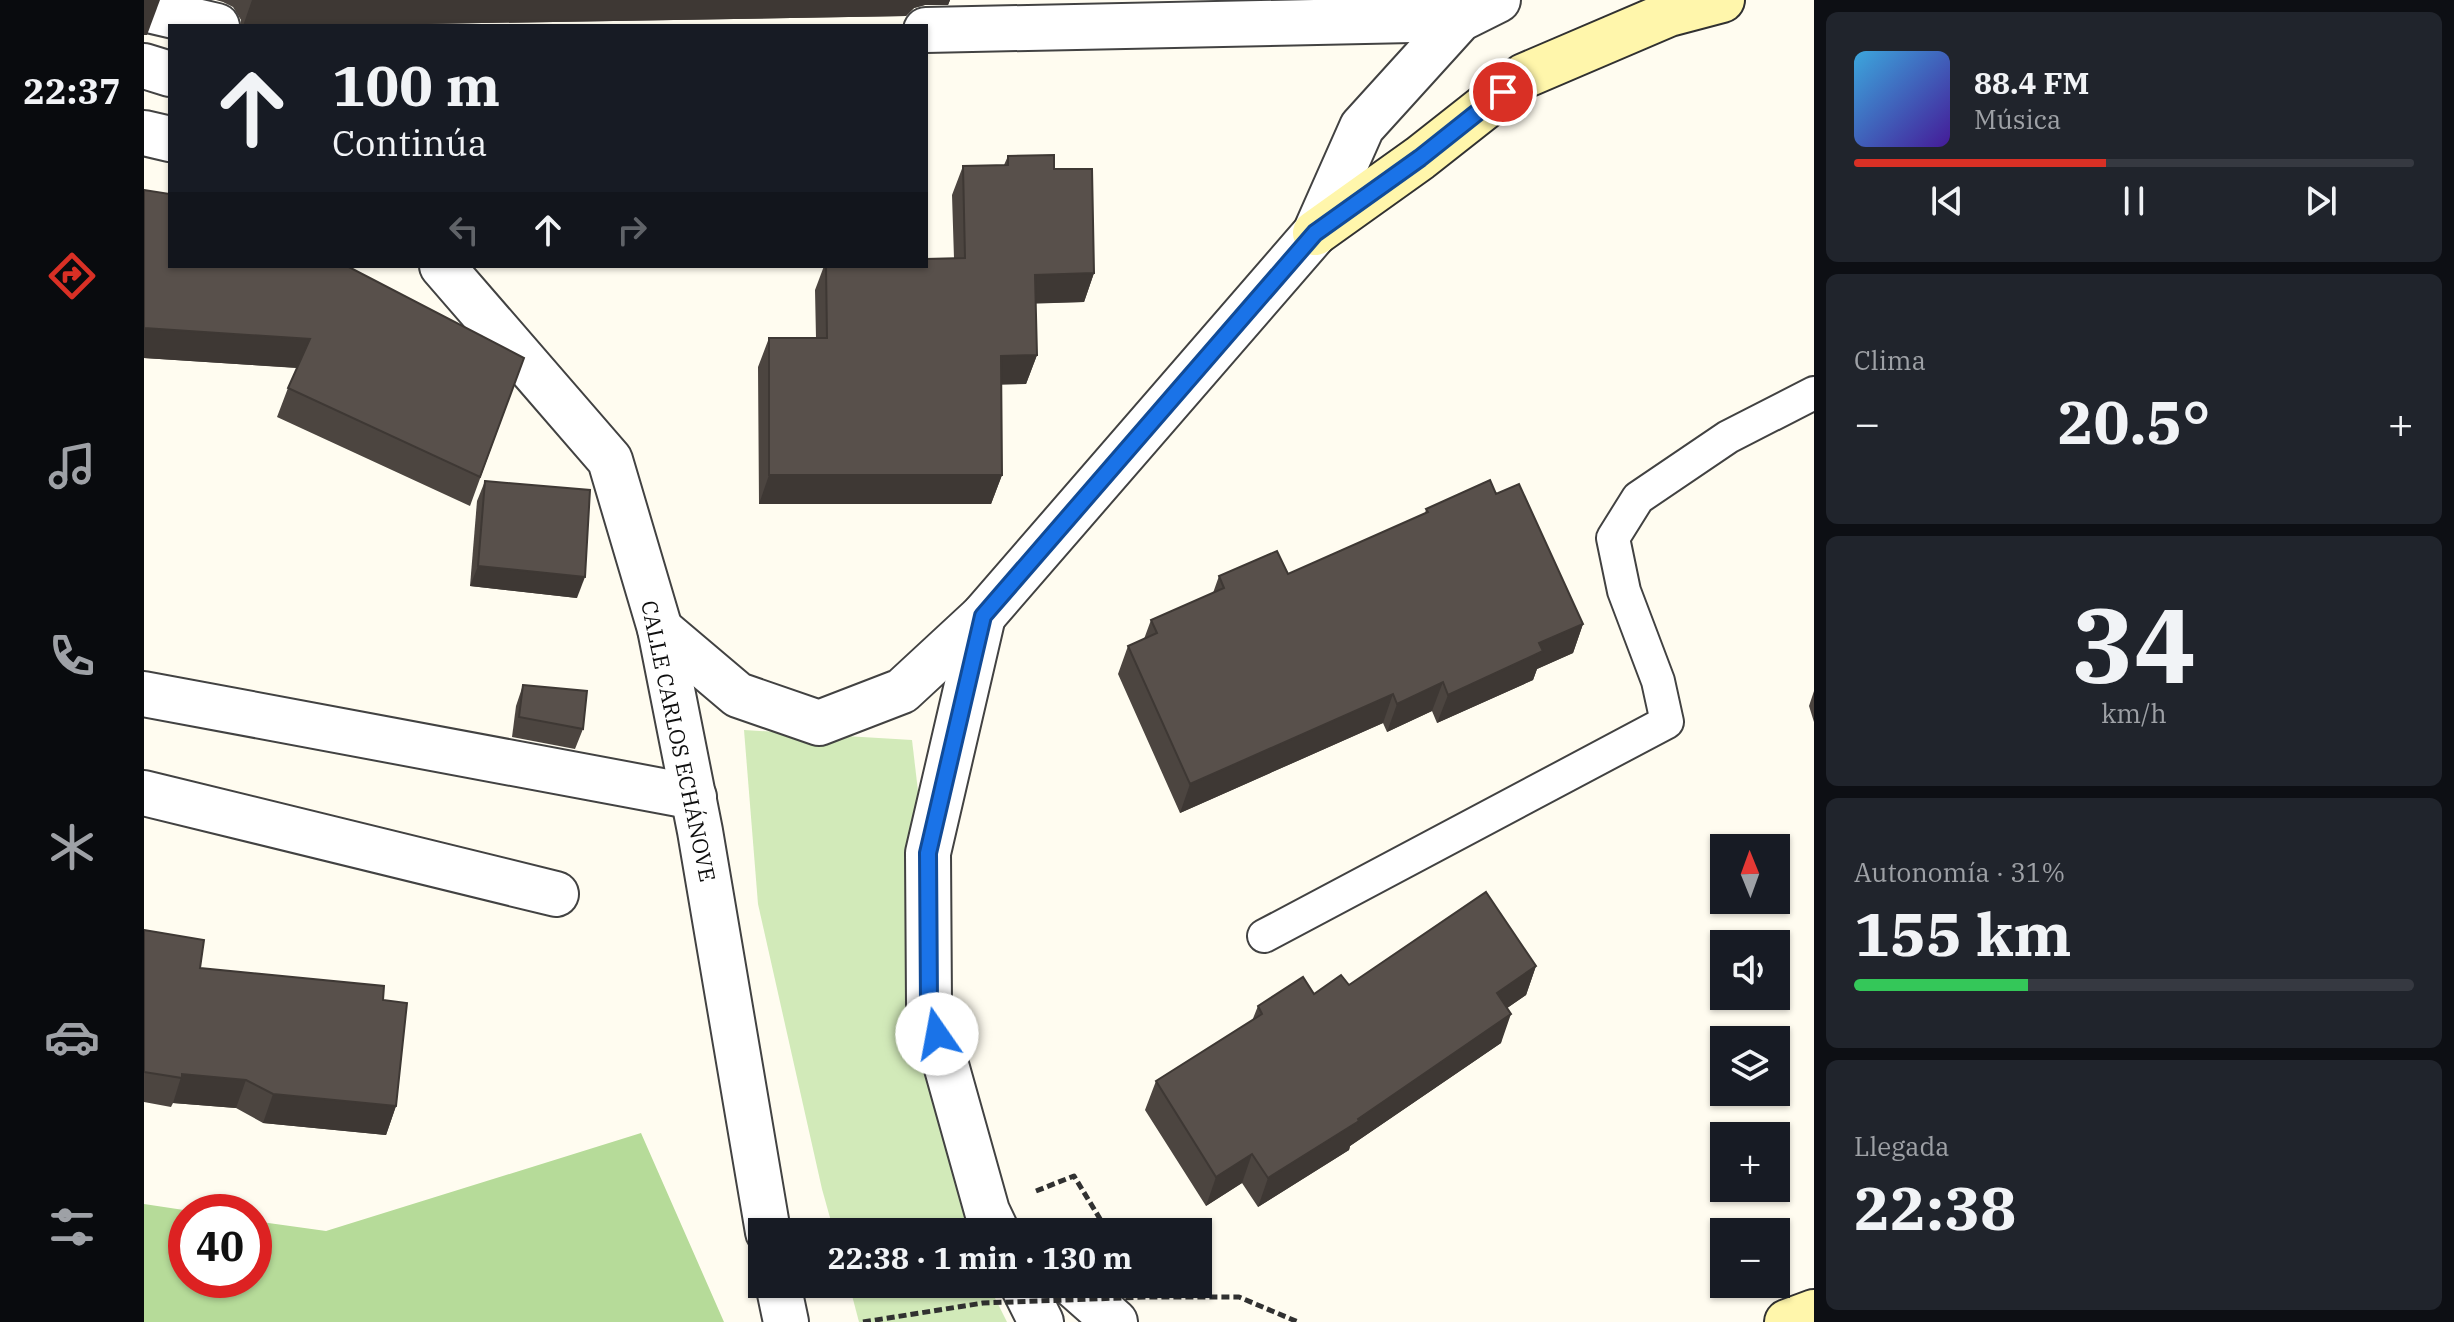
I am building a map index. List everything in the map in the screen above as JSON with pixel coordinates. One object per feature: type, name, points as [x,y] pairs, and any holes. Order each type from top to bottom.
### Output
[{"type":"main road","points":[[1315,233],[1420,158],[1524,76],[1669,14],[1722,0]]},
{"type":"main road","points":[[1787,1322],[1814,1312]]},
{"type":"street","points":[[660,629],[738,695],[819,723],[902,691],[983,616],[1315,233],[1362,127],[1460,19],[1498,0]]},
{"type":"street","points":[[144,9],[208,24]]},
{"type":"street","points":[[928,30],[1460,19]]},
{"type":"street","points":[[144,66],[168,73]]},
{"type":"street","points":[[144,133],[168,139]]},
{"type":"street","name":"CALLE CARLOS ECHÁNOVE","points":[[444,268],[610,460],[660,629],[694,797],[766,1218]]},
{"type":"street","points":[[983,616],[928,853],[929,1004],[997,1218]]},
{"type":"street","points":[[144,694],[694,797]]},
{"type":"street","points":[[144,793],[556,894]]},
{"type":"street","points":[[781,1298],[786,1322]]},
{"type":"street","points":[[1088,1298],[1115,1322]]},
{"type":"lane","points":[[1264,936],[1667,722],[1658,681],[1624,591],[1613,538],[1638,498],[1728,437],[1814,393]]},
{"type":"path","points":[[1074,1176],[1100,1218]]},
{"type":"path","points":[[863,1322],[983,1303],[1147,1297],[1239,1297],[1298,1322]]},
{"type":"green space","points":[[744,730],[912,740],[968,1218],[830,1218],[758,904]]},
{"type":"green space","points":[[641,1133],[724,1322],[144,1322],[144,1204],[168,1208],[168,1298],[272,1298],[272,1224],[326,1231]]},
{"type":"green space","points":[[853,1298],[995,1298],[1007,1322],[859,1322]]},
{"type":"building","points":[[1054,155],[1054,169],[1092,169],[1094,273],[1035,275],[1037,355],[1001,356],[1002,475],[769,475],[769,338],[827,338],[826,268],[928,268],[928,259],[965,258],[963,166],[1008,165],[1008,156]]},
{"type":"building","points":[[144,190],[168,194],[168,268],[351,268],[524,358],[480,477],[288,388],[310,339],[144,328]]},
{"type":"building","points":[[1490,480],[1496,494],[1519,484],[1583,624],[1539,643],[1543,651],[1448,695],[1443,682],[1397,704],[1393,694],[1190,784],[1128,646],[1157,633],[1151,620],[1224,588],[1219,576],[1277,551],[1288,574],[1428,512],[1426,509]]},
{"type":"building","points":[[485,481],[590,490],[585,577],[478,566]]},
{"type":"building","points":[[523,685],[587,691],[583,729],[519,717]]},
{"type":"building","points":[[1486,892],[1536,966],[1497,993],[1511,1014],[1359,1121],[1268,1178],[1252,1154],[1216,1177],[1156,1081],[1262,1014],[1258,1006],[1303,977],[1314,994],[1341,975],[1349,985]]},
{"type":"building","points":[[144,930],[204,940],[200,968],[384,986],[383,1000],[407,1003],[396,1106],[273,1094],[246,1080],[182,1074],[182,1078],[144,1072]]},
{"type":"route","points":[[937,1034],[929,1004],[928,853],[983,616],[1315,233],[1420,158],[1503,92]]}]
